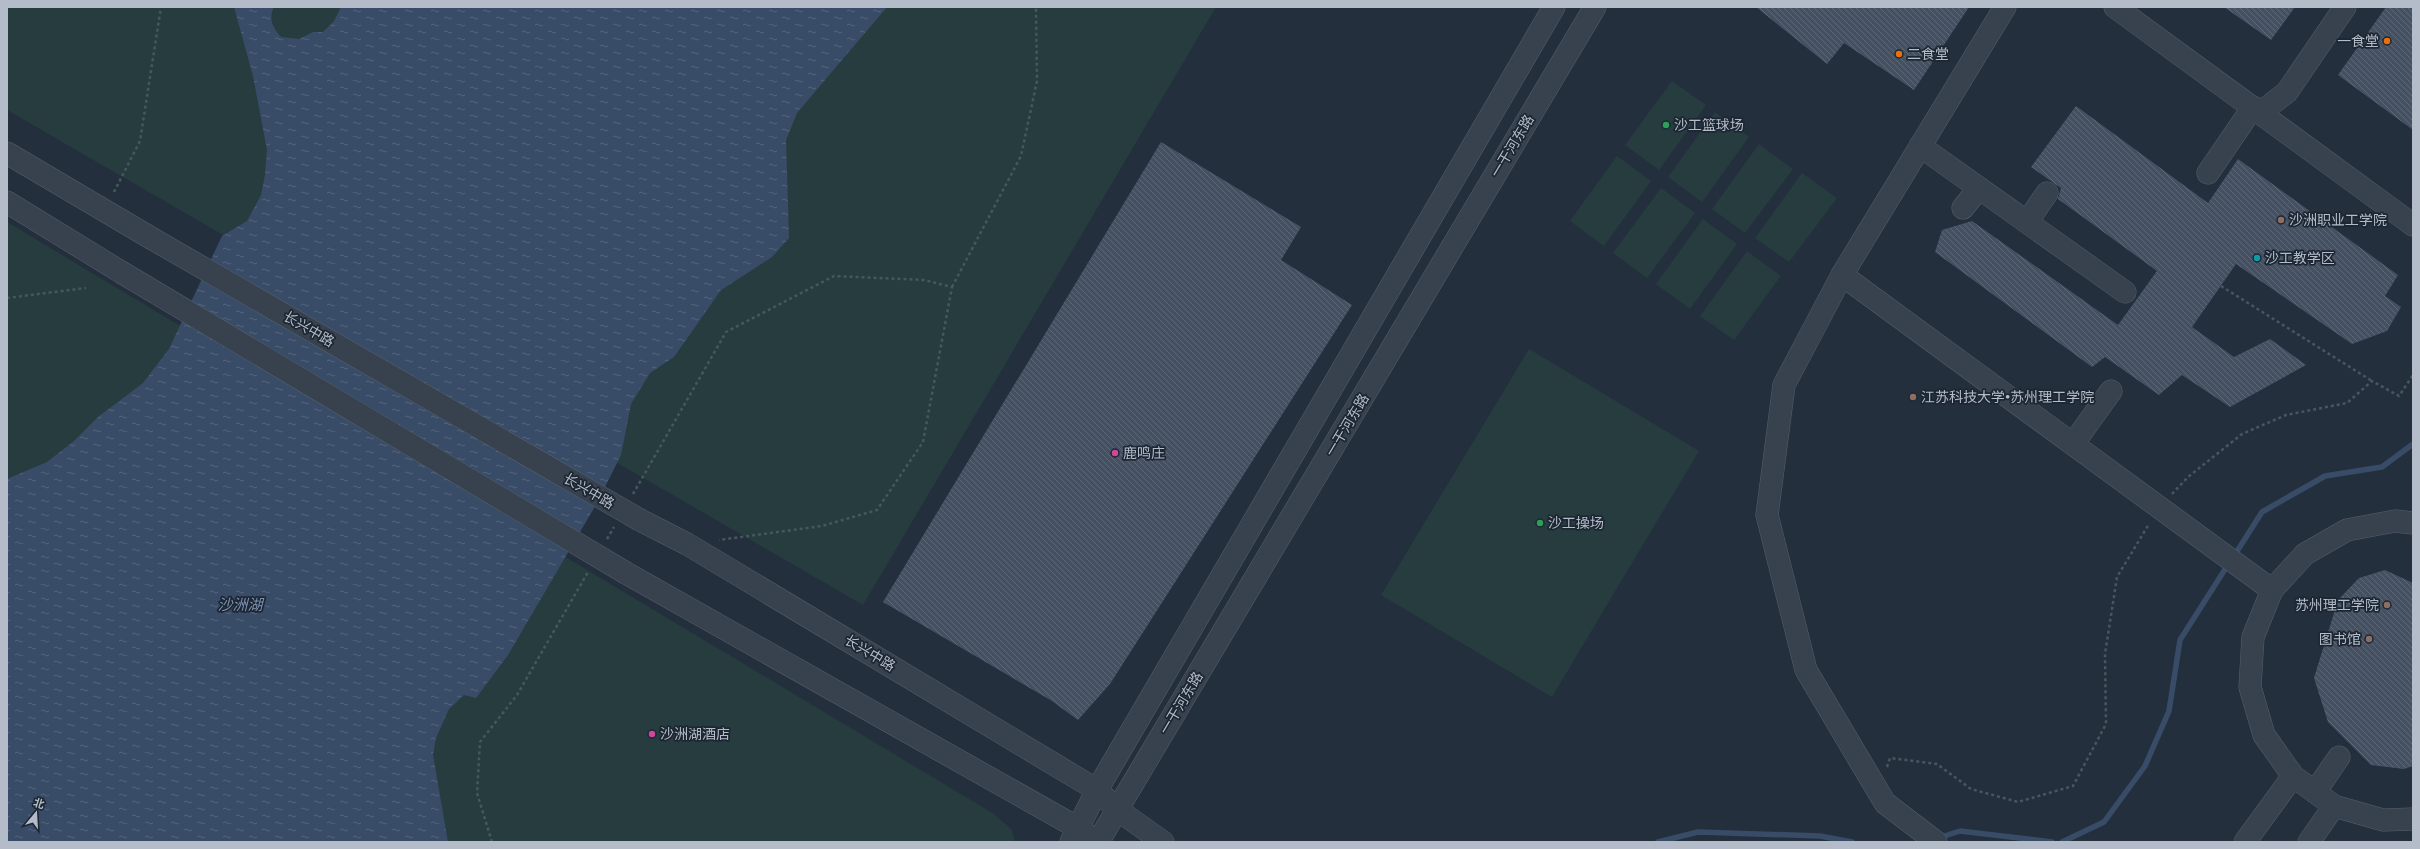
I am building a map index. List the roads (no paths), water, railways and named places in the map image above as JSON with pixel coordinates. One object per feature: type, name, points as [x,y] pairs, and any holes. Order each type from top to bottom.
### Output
[{"type":"street","name":"一干河东路","points":[[1075,835],[1097,790],[1554,7]]},
{"type":"street","name":"一干河东路","points":[[1097,842],[1118,810],[1595,7]]},
{"type":"street","points":[[1929,836],[1885,803],[1806,670],[1767,515],[1784,385],[1842,275],[2005,7]]},
{"type":"street","points":[[2115,7],[2413,225]]},
{"type":"street","points":[[2208,173],[2256,110],[2287,92],[2345,7]]},
{"type":"street","points":[[1920,146],[2124,292]]},
{"type":"street","name":"长兴中路","points":[[7,153],[151,238],[640,520],[687,544],[1097,790],[1118,810],[1163,842]]},
{"type":"street","points":[[1963,208],[1979,188]]},
{"type":"street","points":[[2027,222],[2047,193]]},
{"type":"street","points":[[7,202],[121,272],[626,573],[1075,835],[1097,842]]},
{"type":"street","points":[[1842,275],[2272,590]]},
{"type":"street","points":[[2073,444],[2111,391]]},
{"type":"street","points":[[2413,523],[2395,521],[2347,530],[2305,554],[2272,590],[2253,637],[2250,687],[2264,735],[2293,776],[2334,806],[2382,820],[2413,819]]},
{"type":"street","points":[[2315,792],[2340,757]]},
{"type":"street","points":[[2245,842],[2293,776]]},
{"type":"street","points":[[2309,842],[2334,806]]},
{"type":"water","name":"沙洲湖","points":[[234,7],[274,7],[271,19],[278,34],[281,37],[299,39],[313,32],[323,32],[334,21],[341,7],[887,7],[797,113],[786,140],[789,238],[772,257],[721,290],[674,357],[650,373],[631,404],[621,455],[597,503],[508,655],[476,698],[464,695],[449,709],[436,738],[433,755],[448,842],[7,842],[7,479],[47,462],[74,441],[98,417],[143,383],[169,349],[222,236],[247,221],[261,195],[265,175],[267,150],[253,76]]},
{"type":"waterway","points":[[2234,556],[2262,512],[2325,476],[2382,467],[2413,444]]},
{"type":"waterway","points":[[2062,842],[2104,822],[2145,766],[2169,711],[2180,640],[2229,563]]},
{"type":"waterway","points":[[1938,838],[1960,831],[2052,842]]},
{"type":"waterway","points":[[1658,842],[1698,832],[1820,836],[1852,842]]},
{"type":"place","name":"一食堂","points":[[2387,41]]},
{"type":"place","name":"二食堂","points":[[1899,54]]},
{"type":"place","name":"沙工篮球场","points":[[1666,125]]},
{"type":"place","name":"沙洲职业工学院","points":[[2281,220]]},
{"type":"place","name":"沙工教学区","points":[[2257,258]]},
{"type":"place","name":"江苏科技大学•苏州理工学院","points":[[1913,397]]},
{"type":"place","name":"鹿鸣庄","points":[[1115,453]]},
{"type":"place","name":"沙工操场","points":[[1540,523]]},
{"type":"place","name":"苏州理工学院","points":[[2387,605]]},
{"type":"place","name":"图书馆","points":[[2369,639]]},
{"type":"place","name":"沙洲湖酒店","points":[[652,734]]}]
